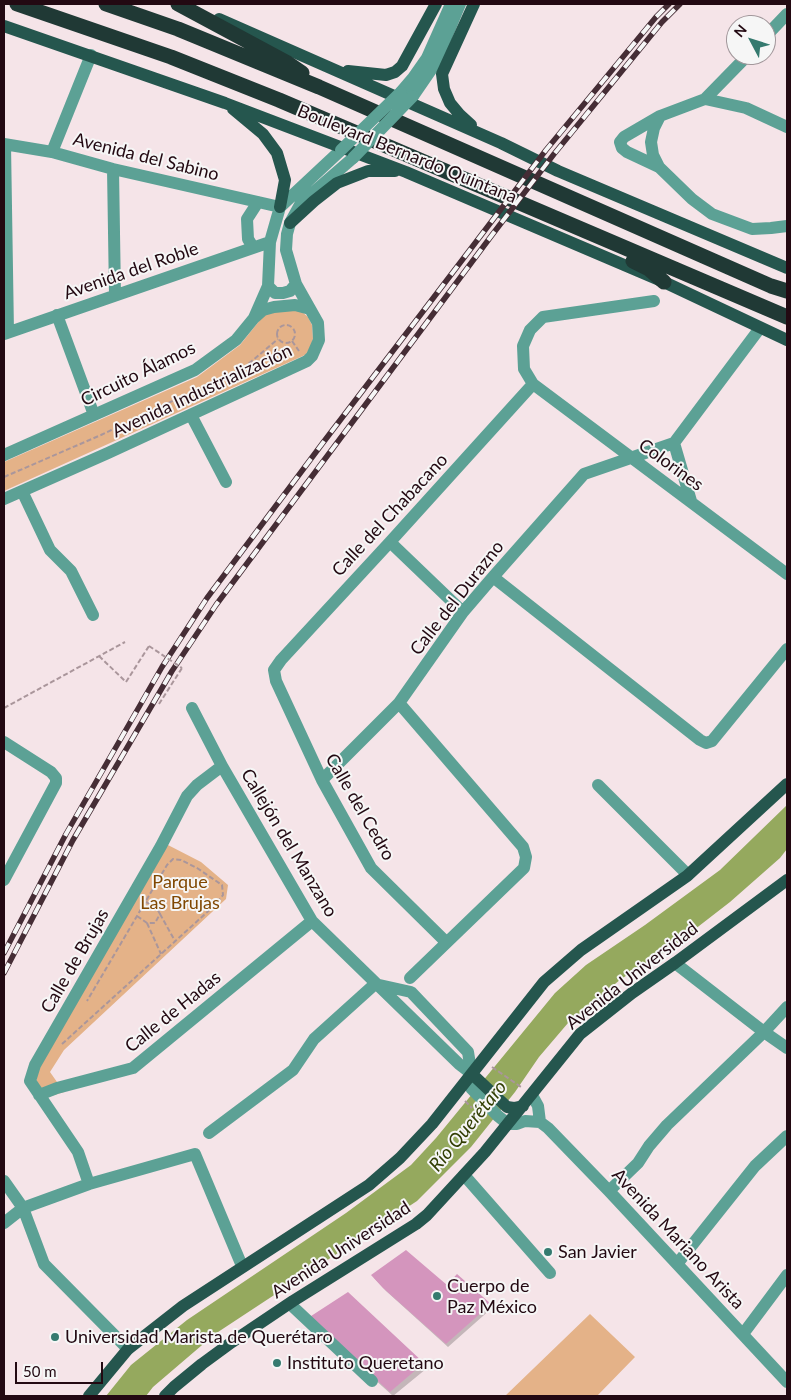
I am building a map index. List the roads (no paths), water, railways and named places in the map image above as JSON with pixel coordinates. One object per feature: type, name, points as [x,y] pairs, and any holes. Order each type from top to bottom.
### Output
[{"type":"highway","name":"Boulevard Bernardo Quintana","points":[[17,4],[171,57],[279,100],[787,317]]},
{"type":"highway","name":"Boulevard Bernardo Quintana","points":[[106,4],[178,29],[319,87],[762,282],[787,291]]},
{"type":"highway","points":[[178,4],[286,62],[319,87]]},
{"type":"highway","points":[[576,227],[594,242],[649,269],[664,282]]},
{"type":"main road","points":[[184,4],[501,143],[558,171],[787,268]]},
{"type":"main road","points":[[333,69],[386,75],[395,72],[402,66],[436,4]]},
{"type":"main road","points":[[474,4],[442,74],[444,89],[450,104],[460,115],[501,143]]},
{"type":"main road","name":"Boulevard Bernardo Quintana","points":[[4,26],[226,102],[406,172],[664,282],[787,340]]},
{"type":"main road","points":[[226,102],[263,134],[277,153],[285,180],[280,207]]},
{"type":"main road","points":[[290,223],[337,183],[368,171],[406,172]]},
{"type":"main road","points":[[89,1396],[128,1349],[183,1306],[369,1184],[407,1151],[432,1124],[544,982],[580,950],[688,875],[787,784]]},
{"type":"main road","name":"Avenida Universidad","points":[[166,1396],[202,1364],[427,1215],[508,1124],[580,1034],[632,993],[675,964],[787,880]]},
{"type":"main road","points":[[472,1074],[476,1088],[502,1111],[522,1106]]},
{"type":"street","points":[[407,94],[413,78],[427,58],[451,4]]},
{"type":"street","points":[[280,207],[341,150],[407,94],[436,64],[460,4]]},
{"type":"street","points":[[776,26],[787,14]]},
{"type":"street","points":[[52,152],[91,55]]},
{"type":"street","points":[[659,167],[627,152],[622,148],[620,142],[624,137],[660,116],[705,99],[738,65]]},
{"type":"street","name":"Avenida Industrialización","points":[[4,499],[191,415],[307,361],[312,356],[319,340],[320,332],[318,323],[296,284],[286,250],[290,223],[300,203],[353,158],[407,94]]},
{"type":"street","points":[[705,99],[746,108],[787,127]]},
{"type":"street","points":[[660,116],[654,128],[651,142],[653,155],[659,167],[692,200],[712,214],[752,229],[787,226]]},
{"type":"street","points":[[5,144],[6,333]]},
{"type":"street","name":"Avenida del Sabino","points":[[5,144],[52,152],[113,169],[280,207]]},
{"type":"street","points":[[113,169],[115,295]]},
{"type":"street","points":[[253,247],[248,239],[247,219],[258,202]]},
{"type":"street","name":"Circuito Álamos","points":[[4,455],[196,370],[236,340],[254,318],[268,286],[270,242],[280,207]]},
{"type":"street","name":"Avenida del Roble","points":[[6,333],[270,242]]},
{"type":"street","points":[[268,286],[275,292],[283,293],[290,291],[296,284]]},
{"type":"street","points":[[533,384],[524,368],[522,346],[530,330],[543,317],[654,301]]},
{"type":"street","points":[[254,318],[263,310],[274,307],[295,305],[310,309]]},
{"type":"street","points":[[57,316],[94,415]]},
{"type":"street","points":[[692,501],[674,442],[760,328]]},
{"type":"street","name":"Colorines","points":[[533,384],[692,501],[787,574]]},
{"type":"street","name":"Calle del Chabacano","points":[[274,670],[280,660],[533,384]]},
{"type":"street","points":[[191,415],[226,482]]},
{"type":"street","name":"Calle del Durazno","points":[[322,780],[399,704],[463,612],[584,474],[674,442]]},
{"type":"street","points":[[22,491],[50,550],[71,571],[94,615]]},
{"type":"street","points":[[390,542],[463,612]]},
{"type":"street","points":[[493,577],[692,734],[706,743],[712,741],[787,650]]},
{"type":"street","name":"Calle del Cedro","points":[[274,670],[276,680],[322,780],[371,868],[446,942]]},
{"type":"street","points":[[399,704],[522,847],[526,857],[524,868],[410,978]]},
{"type":"street","name":"Callejón del Manzano","points":[[192,708],[222,766],[312,921],[375,984],[459,1064],[472,1074]]},
{"type":"street","points":[[4,742],[51,772],[56,778],[56,784],[4,880]]},
{"type":"street","name":"Calle de Brujas","points":[[89,1184],[78,1152],[30,1081],[35,1065],[164,840],[186,796],[197,784],[222,766]]},
{"type":"street","points":[[598,785],[688,875]]},
{"type":"street","name":"Calle de Hadas","points":[[39,1095],[57,1088],[133,1068],[312,921]]},
{"type":"street","points":[[675,964],[787,1048]]},
{"type":"street","points":[[209,1133],[290,1073],[314,1039],[375,984],[411,992],[468,1052],[472,1074]]},
{"type":"street","points":[[609,1191],[638,1163],[649,1146],[667,1125],[764,1032],[787,1007]]},
{"type":"street","points":[[458,1091],[476,1088]]},
{"type":"street","points":[[502,1111],[508,1124],[517,1124],[525,1121],[540,1122],[538,1106],[532,1095]]},
{"type":"street","name":"Avenida Mariano Arista","points":[[540,1122],[609,1191],[787,1382]]},
{"type":"street","points":[[677,1264],[756,1166],[787,1136]]},
{"type":"street","points":[[4,1224],[23,1208],[89,1184],[195,1154],[242,1266]]},
{"type":"street","points":[[464,1175],[550,1273]]},
{"type":"street","points":[[4,1181],[23,1208],[44,1264],[128,1349]]},
{"type":"street","points":[[743,1334],[787,1276]]},
{"type":"street","points":[[290,1304],[372,1382]]},
{"type":"water","name":"Río Querétaro","points":[[787,805],[787,849],[780,858],[730,902],[668,950],[621,979],[568,1023],[539,1057],[515,1092],[471,1147],[417,1201],[215,1334],[153,1387],[146,1396],[106,1396],[131,1365],[187,1320],[346,1213],[411,1165],[436,1138],[555,993],[586,965],[720,870]]},
{"type":"railway","points":[[4,953],[66,834],[162,667],[207,598],[546,150],[656,17],[669,4]]},
{"type":"railway","points":[[4,973],[73,840],[172,671],[216,605],[554,154],[662,22],[680,4]]},
{"type":"place","name":"San Javier","points":[[548,1252]]},
{"type":"place","name":"Cuerpo de Paz México","points":[[437,1296]]},
{"type":"place","name":"Universidad Marista de Querétaro","points":[[55,1337]]},
{"type":"place","name":"Instituto Queretano","points":[[277,1363]]},
{"type":"park label","name":"Parque Las Brujas","points":[[180,892]]}]
